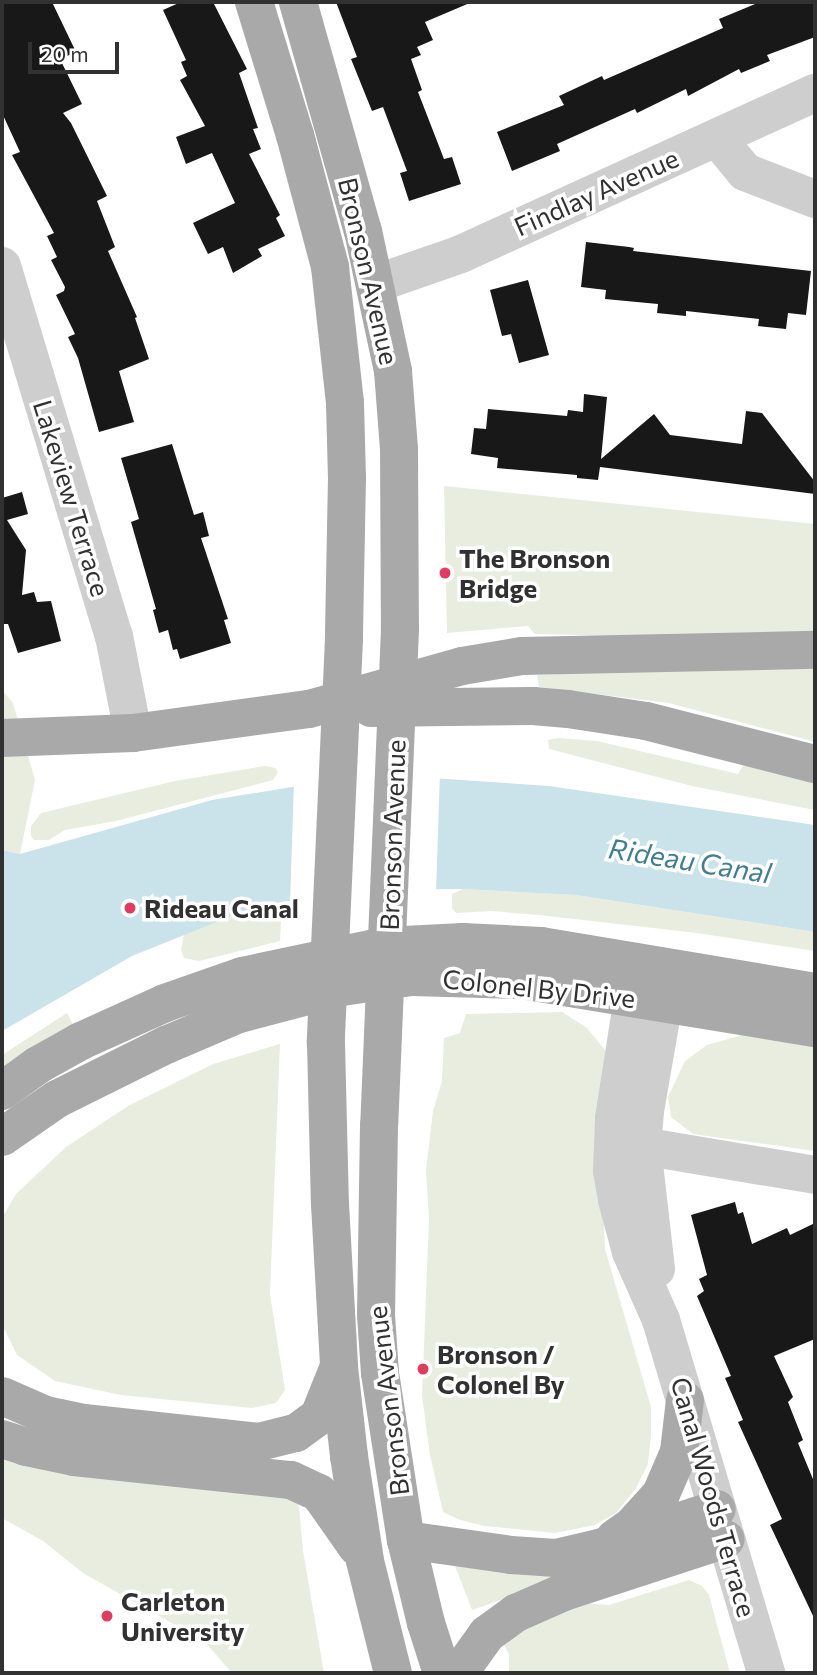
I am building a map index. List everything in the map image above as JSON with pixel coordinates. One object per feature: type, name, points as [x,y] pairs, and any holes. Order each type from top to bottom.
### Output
[{"type":"main road","name":"Bronson Avenue","points":[[254,2],[320,226],[334,296],[347,434],[344,639],[326,1043],[339,1367],[365,1561],[393,1673]]},
{"type":"main road","name":"Bronson Avenue","points":[[298,2],[375,284],[393,371],[399,449],[400,629],[376,1315],[380,1373],[406,1540],[426,1623],[442,1673]]},
{"type":"main road","points":[[309,709],[462,666],[522,656],[815,650]]},
{"type":"main road","points":[[2,738],[133,733],[309,709],[533,706],[646,721],[815,764]]},
{"type":"main road","name":"Colonel By Drive","points":[[2,1091],[38,1065],[81,1041],[165,1003],[242,976],[333,954],[384,946],[463,942],[541,946],[815,992]]},
{"type":"main road","name":"Colonel By Drive","points":[[2,1138],[57,1099],[166,1045],[239,1014],[342,987],[411,977],[521,980],[815,1028]]},
{"type":"main road","points":[[2,1167],[102,1078]]},
{"type":"main road","points":[[2,1396],[46,1415],[84,1423],[259,1442],[296,1433],[319,1416],[339,1367]]},
{"type":"main road","points":[[599,1548],[632,1526],[661,1493],[678,1452],[685,1400]]},
{"type":"main road","points":[[2,1439],[74,1457],[291,1480],[319,1493],[365,1561]]},
{"type":"main road","points":[[406,1540],[511,1555],[556,1558],[721,1524]]},
{"type":"main road","points":[[459,1673],[487,1634],[516,1613],[721,1524]]},
{"type":"street","name":"Findlay Avenue","points":[[375,284],[461,254],[815,93]]},
{"type":"street","points":[[717,138],[745,172],[815,199]]},
{"type":"street","name":"Lakeview Terrace","points":[[2,266],[116,645],[133,733]]},
{"type":"street","name":"Canal Woods Terrace","points":[[654,963],[649,999],[642,1146],[661,1320]]},
{"type":"street","name":"Canal Woods Terrace","points":[[649,999],[614,1119],[612,1171],[631,1252],[661,1320],[766,1673]]},
{"type":"street","points":[[642,1146],[815,1175]]},
{"type":"shaded area","points":[[444,486],[815,524],[815,634],[705,638],[535,634],[528,626],[447,633]]},
{"type":"shaded area","points":[[815,664],[815,742],[669,703],[539,687],[537,675]]},
{"type":"shaded area","points":[[2,690],[13,703],[35,780],[20,854],[2,850]]},
{"type":"shaded area","points":[[558,738],[597,741],[738,774],[747,759],[815,776],[815,810],[692,786],[549,749],[548,740]]},
{"type":"shaded area","points":[[265,766],[275,768],[278,772],[273,780],[116,821],[65,830],[49,840],[34,840],[31,836],[31,826],[41,813],[175,781]]},
{"type":"shaded area","points":[[463,889],[576,895],[815,932],[815,951],[697,933],[539,915],[491,911],[456,913],[452,908],[452,894]]},
{"type":"shaded area","points":[[282,902],[280,941],[199,961],[184,958],[181,950],[184,934],[234,915]]},
{"type":"shaded area","points":[[562,1012],[587,1028],[605,1050],[609,1091],[601,1153],[605,1249],[651,1407],[651,1436],[648,1464],[636,1488],[616,1513],[595,1525],[555,1533],[485,1526],[460,1520],[443,1512],[430,1455],[422,1396],[429,1218],[426,1170],[433,1111],[442,1081],[444,1038],[460,1033],[466,1014]]},
{"type":"shaded area","points":[[67,1013],[77,1032],[2,1073],[2,1055]]},
{"type":"shaded area","points":[[742,1035],[815,1047],[815,1151],[693,1134],[671,1117],[668,1097],[685,1061],[707,1045]]},
{"type":"shaded area","points":[[280,1044],[270,1294],[285,1390],[276,1403],[252,1408],[121,1395],[55,1381],[17,1355],[2,1324],[2,1218],[16,1194],[66,1147],[128,1106],[213,1064]]},
{"type":"shaded area","points":[[2,1450],[295,1495],[324,1673],[232,1673],[205,1642],[83,1573],[43,1541],[2,1518]]},
{"type":"shaded area","points":[[452,1558],[572,1575],[472,1610]]},
{"type":"shaded area","points":[[689,1580],[702,1586],[709,1595],[730,1673],[509,1673],[509,1654],[503,1643],[573,1602],[609,1605]]},
{"type":"water","points":[[371,774],[549,786],[815,825],[815,932],[576,895],[463,889],[364,890],[282,902],[234,915],[132,956],[2,1031],[2,850],[20,854],[212,800]]},
{"type":"pier","points":[[371,770],[440,773],[436,893],[364,893],[290,904],[294,781]]},
{"type":"building","points":[[2,2],[52,2],[76,52],[60,59],[82,104],[63,113],[71,123],[107,196],[97,201],[115,247],[108,251],[137,317],[135,318],[149,359],[119,371],[134,422],[99,432],[78,358],[68,337],[75,334],[56,295],[64,291],[65,287],[51,260],[57,257],[47,236],[54,233],[12,155],[20,152],[2,113]]},
{"type":"building","points":[[181,2],[213,2],[247,69],[239,73],[258,128],[253,129],[261,149],[249,154],[280,215],[276,218],[285,236],[258,249],[262,256],[233,273],[223,247],[208,254],[193,223],[235,203],[212,153],[186,164],[176,137],[205,126],[180,80],[187,76],[181,62],[186,60],[163,10]]},
{"type":"building","points":[[336,2],[472,2],[425,22],[433,40],[417,47],[421,55],[411,59],[422,90],[418,92],[444,159],[452,157],[461,184],[409,201],[400,173],[407,171],[383,107],[372,111],[351,59],[357,57]]},
{"type":"building","points":[[760,2],[815,2],[815,37],[767,55],[770,61],[741,73],[739,69],[688,96],[686,89],[637,113],[635,109],[557,144],[560,151],[512,171],[497,132],[564,105],[559,96],[602,76],[604,80],[723,28],[719,19]]},
{"type":"building","points":[[586,242],[629,247],[634,248],[633,251],[811,271],[806,315],[788,313],[786,329],[758,326],[759,319],[686,311],[686,316],[657,313],[658,304],[605,299],[606,290],[581,287]]},
{"type":"building","points":[[528,280],[549,355],[519,363],[511,334],[502,336],[490,290]]},
{"type":"building","points":[[584,394],[607,397],[601,459],[654,414],[670,435],[742,444],[746,411],[762,413],[815,482],[815,494],[600,467],[598,480],[577,478],[577,475],[497,468],[498,458],[471,454],[474,428],[486,429],[488,409],[567,416],[568,410],[583,412]]},
{"type":"building","points":[[172,444],[194,515],[203,512],[209,536],[201,538],[228,619],[224,620],[231,643],[180,659],[177,649],[173,650],[168,630],[159,633],[153,610],[156,609],[131,522],[139,519],[121,458]]},
{"type":"building","points":[[22,492],[28,514],[7,520],[26,550],[22,595],[34,592],[37,602],[51,601],[61,641],[18,653],[8,624],[2,624],[2,498]]},
{"type":"building","points":[[735,1202],[738,1214],[743,1212],[752,1244],[787,1228],[790,1235],[815,1223],[815,1339],[774,1356],[793,1397],[788,1402],[803,1440],[798,1443],[815,1484],[815,1620],[770,1525],[782,1519],[738,1422],[743,1420],[725,1378],[731,1376],[697,1296],[704,1291],[699,1279],[707,1275],[691,1215]]},
{"type":"place","name":"The Bronson Bridge","points":[[445,573]]},
{"type":"place","name":"Rideau Canal","points":[[130,908]]},
{"type":"place","name":"Bronson / Colonel By","points":[[423,1369]]},
{"type":"place","name":"Carleton University","points":[[107,1616]]}]
